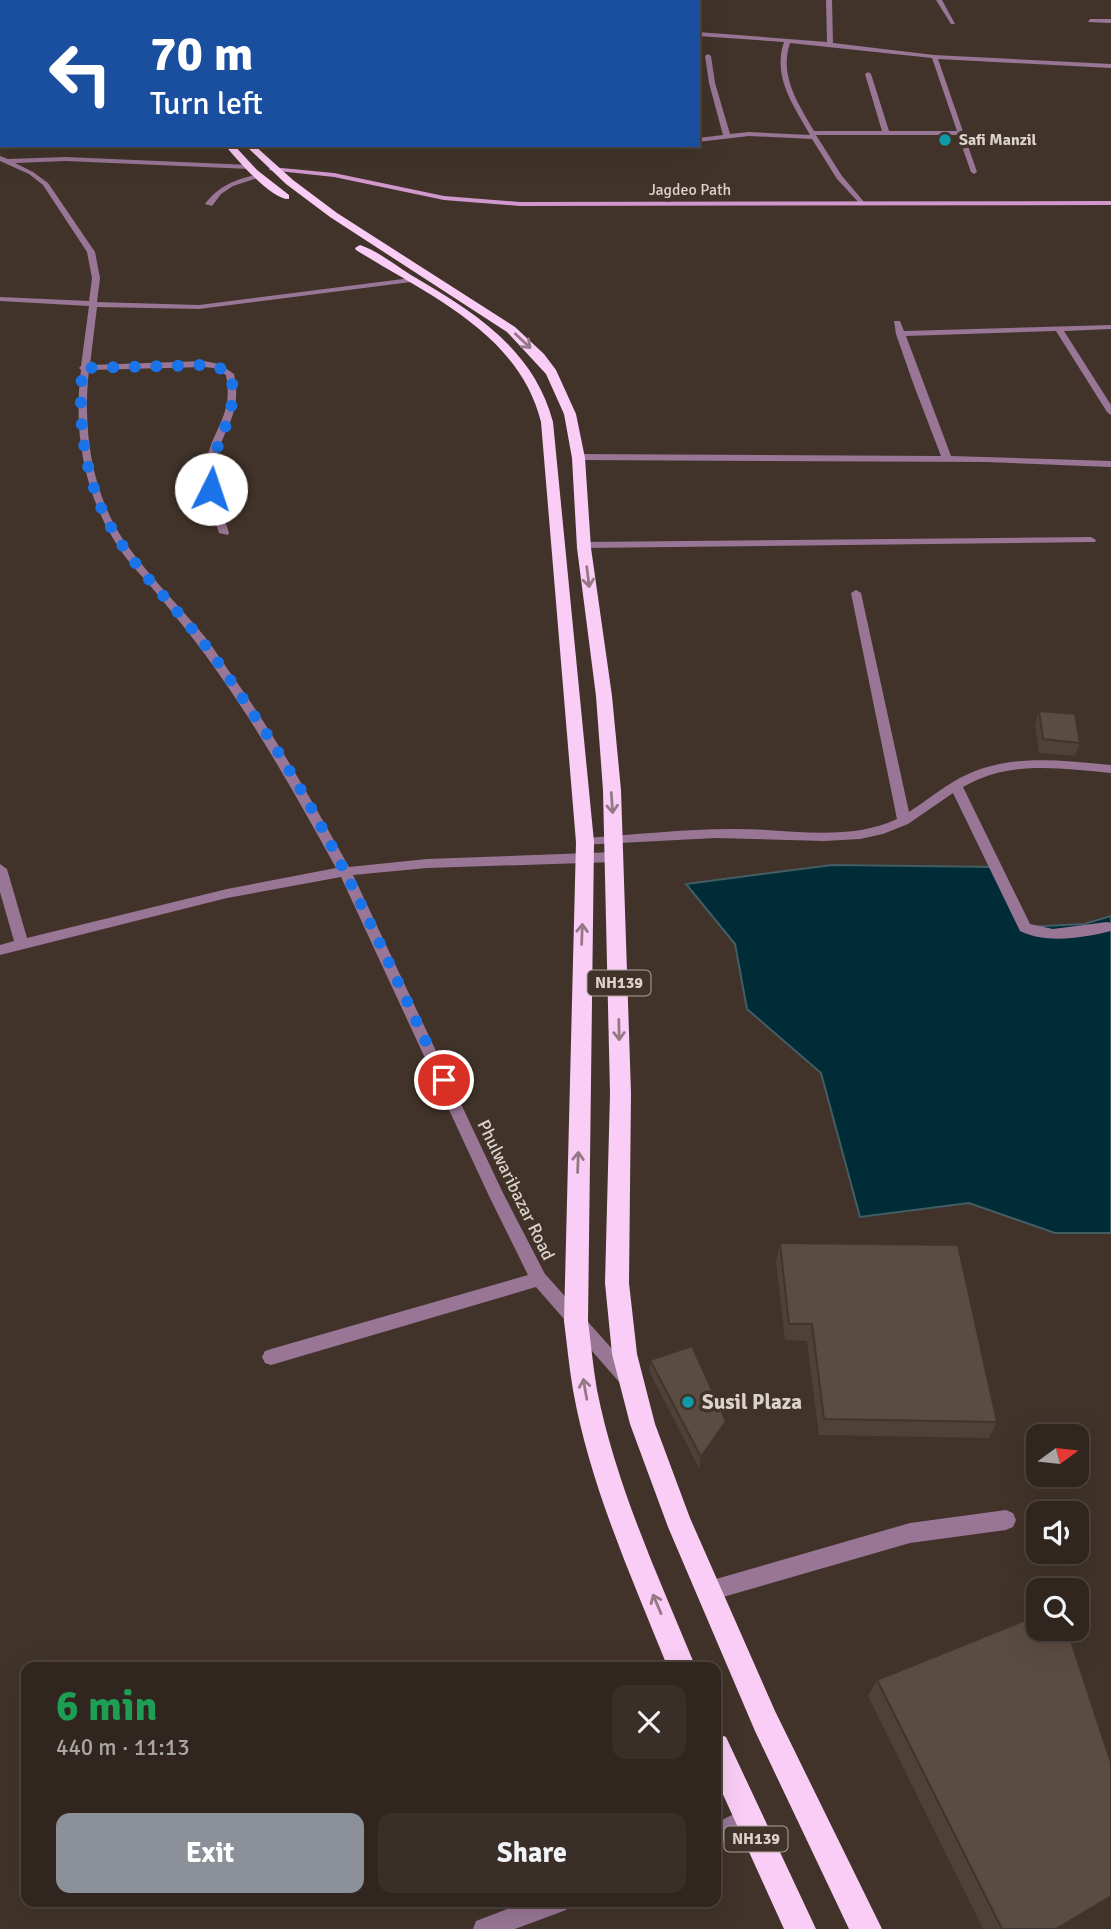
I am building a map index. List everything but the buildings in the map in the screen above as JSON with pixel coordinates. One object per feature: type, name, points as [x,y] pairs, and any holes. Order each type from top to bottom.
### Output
[{"type":"highway","name":"NH139","points":[[231,147],[260,171],[314,201],[386,256],[411,280],[488,331],[530,376],[541,398],[552,457],[556,546],[585,850],[576,1321],[584,1391],[605,1465],[630,1540],[680,1662]]},
{"type":"highway","name":"NH139","points":[[250,147],[260,171]]},
{"type":"highway","name":"NH139","points":[[386,256],[508,326],[552,373],[564,396],[577,457],[584,545],[610,771],[615,849],[620,1086],[616,1255],[619,1320],[631,1383],[678,1523],[797,1792],[866,1929]]},
{"type":"highway","points":[[566,643],[596,643]]},
{"type":"highway","points":[[578,772],[610,771]]},
{"type":"highway","name":"NH139","points":[[721,1759],[746,1819],[800,1929]]},
{"type":"main road","name":"Jagdeo Path","points":[[260,171],[334,175],[444,198],[520,204],[1111,203]]},
{"type":"street","points":[[829,0],[830,44]]},
{"type":"street","points":[[939,0],[953,23]]},
{"type":"street","points":[[1090,21],[1111,21]]},
{"type":"street","points":[[700,34],[830,44],[934,57],[1111,66]]},
{"type":"street","points":[[788,40],[783,56],[784,76],[795,104],[829,165],[861,203]]},
{"type":"street","points":[[708,56],[712,83],[727,137]]},
{"type":"street","points":[[934,57],[974,172]]},
{"type":"street","points":[[868,74],[886,132]]},
{"type":"street","points":[[700,140],[761,134],[962,133]]},
{"type":"street","points":[[2,160],[119,157],[260,171]]},
{"type":"street","name":"Phulwaribazar Road","points":[[2,160],[31,173],[51,189],[91,251],[96,278],[83,368],[82,428],[93,483],[104,513],[124,548],[202,641],[263,729],[345,872],[496,1196],[539,1279],[631,1383]]},
{"type":"street","points":[[209,204],[216,193],[227,185],[260,171]]},
{"type":"street","points":[[0,299],[199,307],[411,280]]},
{"type":"street","points":[[897,323],[947,459]]},
{"type":"street","points":[[900,334],[1111,327]]},
{"type":"street","points":[[1059,329],[1111,412]]},
{"type":"street","points":[[83,368],[204,365],[216,366],[230,374],[233,396],[231,414],[209,475],[224,533]]},
{"type":"street","points":[[577,457],[947,459],[1111,464]]},
{"type":"street","points":[[584,545],[1091,540]]},
{"type":"street","points":[[856,593],[904,821]]},
{"type":"street","points":[[0,950],[263,886],[345,872],[615,849],[732,833],[855,835],[880,831],[904,821],[956,786],[995,768],[1023,763],[1111,769]]},
{"type":"street","points":[[956,786],[1025,927],[1032,932],[1044,934],[1107,927]]},
{"type":"street","points":[[0,869],[22,944]]},
{"type":"street","points":[[271,1357],[539,1279]]},
{"type":"street","points":[[709,1591],[910,1534],[1006,1520]]},
{"type":"street","points":[[721,1831],[746,1819]]},
{"type":"street","points":[[484,1929],[544,1907]]},
{"type":"water","points":[[832,865],[998,867],[1025,927],[1084,924],[1111,916],[1111,1233],[1055,1233],[969,1203],[860,1217],[821,1073],[747,1009],[735,944],[686,884]]},
{"type":"place","name":"Safi Manzil","points":[[945,140]]},
{"type":"place","name":"Susil Plaza","points":[[688,1402]]},
{"type":"route","points":[[211,489],[211,465],[231,414],[233,396],[230,374],[216,366],[204,365],[83,368],[82,428],[93,483],[104,513],[124,548],[202,641],[263,729],[298,787],[345,872],[444,1080]]}]
